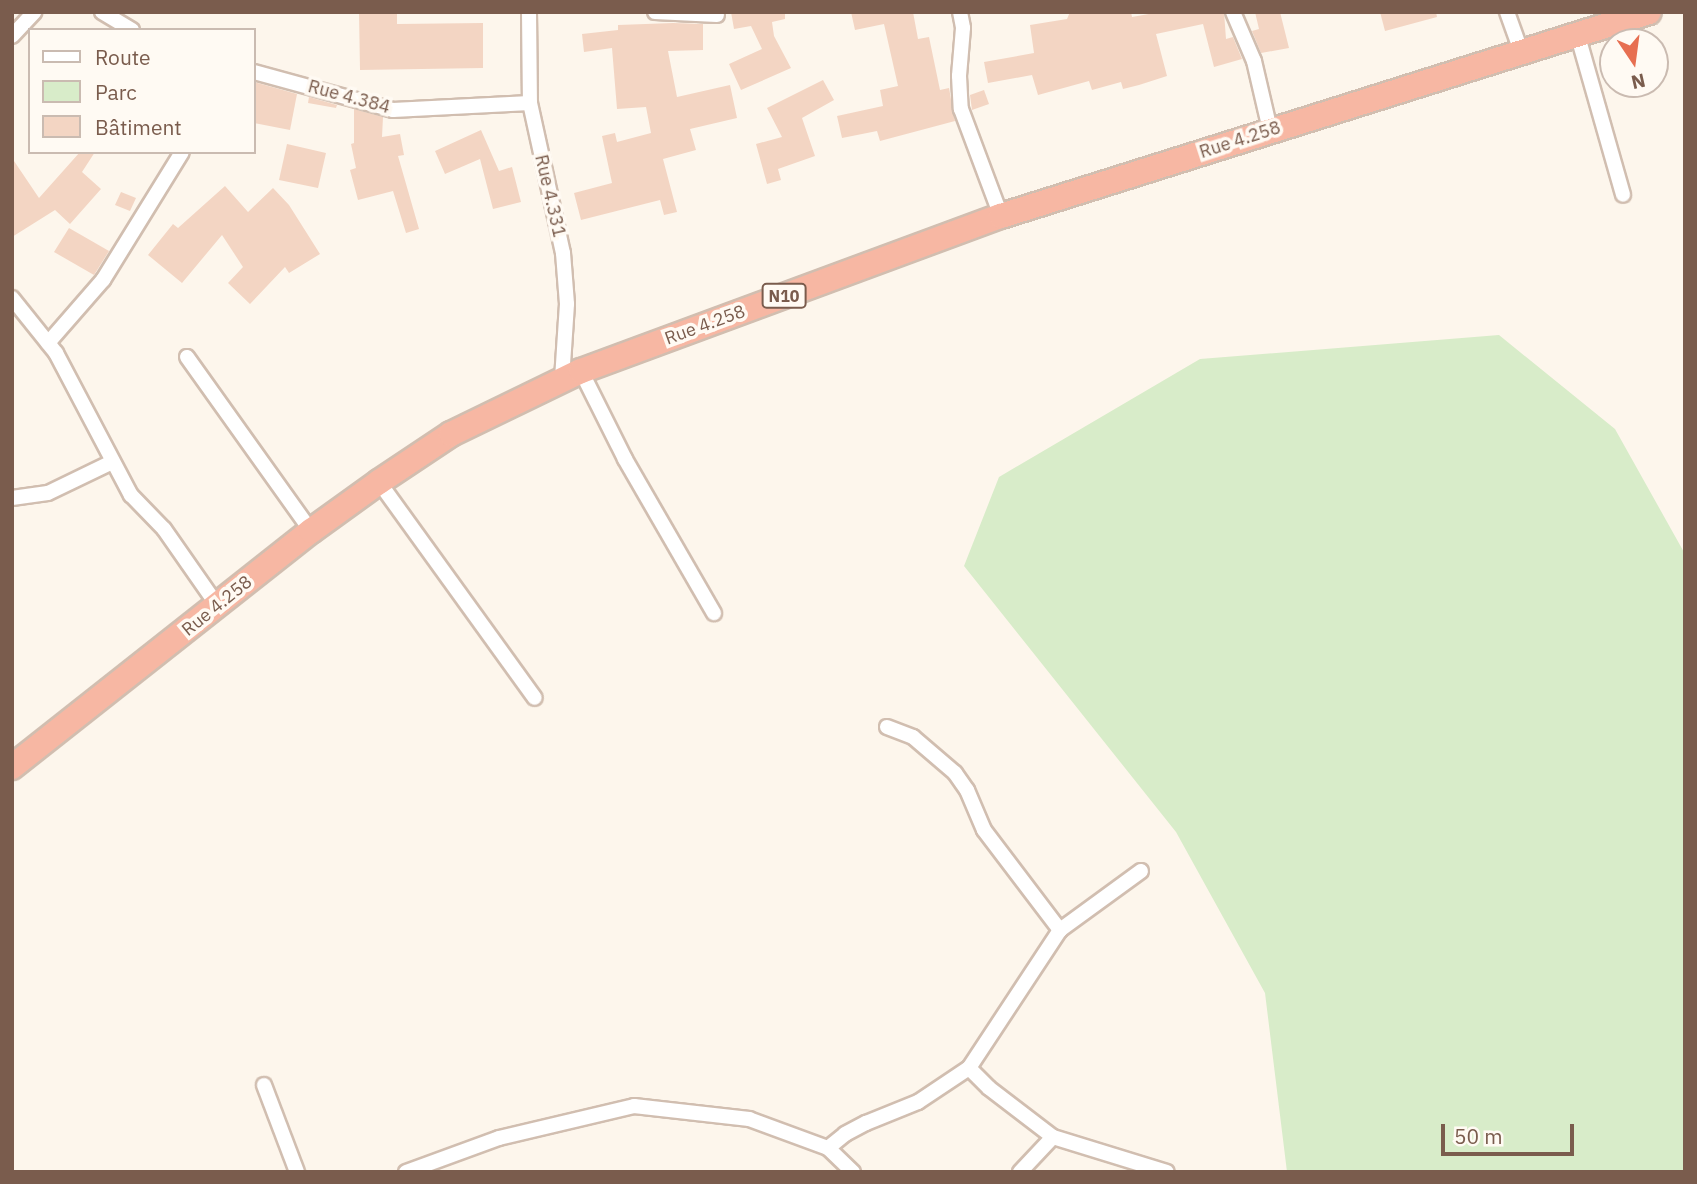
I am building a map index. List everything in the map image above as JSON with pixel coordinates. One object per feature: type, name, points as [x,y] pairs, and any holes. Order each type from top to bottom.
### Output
[{"type":"highway","name":"Rue 4.258","points":[[12,767],[311,531],[379,482],[451,434],[571,375],[1001,216],[1649,12]]},
{"type":"street","points":[[12,36],[34,12]]},
{"type":"street","points":[[102,12],[129,28]]},
{"type":"street","name":"Rue 4.331","points":[[529,12],[530,103],[563,253],[571,375]]},
{"type":"street","points":[[655,12],[718,15]]},
{"type":"street","points":[[960,12],[963,28],[959,76],[961,108],[1001,216]]},
{"type":"street","points":[[1233,12],[1254,61],[1270,130]]},
{"type":"street","points":[[1507,12],[1521,51]]},
{"type":"street","points":[[1577,33],[1623,195]]},
{"type":"street","name":"Rue 4.384","points":[[256,73],[393,110],[530,103]]},
{"type":"street","points":[[48,343],[103,281],[181,154]]},
{"type":"street","points":[[12,298],[48,343],[131,495],[164,529],[217,605]]},
{"type":"street","points":[[187,357],[311,531]]},
{"type":"street","points":[[571,375],[625,458],[714,613]]},
{"type":"street","points":[[12,498],[48,493],[112,462]]},
{"type":"street","points":[[379,482],[535,698]]},
{"type":"street","points":[[887,727],[913,737],[955,773],[967,790],[984,830],[1060,930]]},
{"type":"street","points":[[828,1148],[855,1128],[918,1102],[970,1068],[1060,930],[1140,871]]},
{"type":"street","points":[[970,1068],[989,1088],[1053,1137],[1167,1172]]},
{"type":"street","points":[[264,1085],[297,1172]]},
{"type":"street","points":[[406,1172],[499,1138],[634,1106],[749,1119],[828,1148],[853,1172]]},
{"type":"street","points":[[1020,1172],[1053,1137]]},
{"type":"green space","points":[[1499,335],[1615,429],[1685,554],[1685,1172],[1287,1172],[1265,993],[1176,832],[964,566],[999,477],[1200,359]]},
{"type":"building","points":[[359,12],[397,12],[397,24],[483,23],[483,68],[360,70]]},
{"type":"building","points":[[731,12],[785,12],[785,19],[772,22],[774,36],[791,68],[741,90],[729,64],[762,49],[751,26],[734,29]]},
{"type":"building","points":[[851,12],[913,12],[918,39],[929,37],[940,90],[949,88],[955,121],[880,141],[877,131],[842,138],[837,116],[883,106],[880,90],[898,86],[884,24],[855,30]]},
{"type":"building","points":[[1070,12],[1131,12],[1132,17],[1160,12],[1224,12],[1226,39],[1233,37],[1242,59],[1214,67],[1203,24],[1156,34],[1167,76],[1139,85],[1123,89],[1121,82],[1092,90],[1089,81],[1038,95],[1032,75],[988,83],[984,62],[1034,53],[1030,25],[1067,19]]},
{"type":"building","points":[[1255,12],[1280,12],[1289,48],[1261,53],[1252,31],[1259,29]]},
{"type":"building","points":[[1380,12],[1436,12],[1437,17],[1385,31]]},
{"type":"building","points":[[703,24],[703,50],[668,51],[677,97],[730,85],[737,118],[690,129],[696,150],[663,159],[677,212],[664,215],[660,200],[581,220],[574,193],[612,183],[602,136],[615,133],[617,142],[651,133],[646,107],[617,109],[612,48],[584,52],[582,34],[618,30],[618,25]]},
{"type":"building","points":[[823,80],[834,100],[802,118],[815,156],[778,169],[781,180],[767,184],[756,144],[782,137],[767,108]]},
{"type":"building","points":[[256,83],[297,94],[290,130],[256,123]]},
{"type":"building","points":[[984,90],[989,104],[972,110],[970,95]]},
{"type":"building","points":[[309,97],[337,105],[336,108],[308,103]]},
{"type":"building","points":[[354,109],[383,117],[382,137],[400,134],[404,155],[398,156],[419,229],[406,233],[393,191],[358,200],[350,170],[356,168],[351,144],[354,143]]},
{"type":"building","points":[[481,130],[499,171],[512,167],[521,202],[493,209],[480,159],[445,174],[435,151]]},
{"type":"building","points":[[287,144],[326,153],[318,188],[279,180]]},
{"type":"building","points":[[78,154],[94,154],[82,172],[101,189],[70,224],[55,210],[12,237],[12,158],[39,198]]},
{"type":"building","points":[[225,186],[248,212],[273,188],[289,205],[320,254],[289,273],[285,267],[250,304],[228,283],[243,267],[222,235],[182,283],[148,255],[173,224],[178,228]]},
{"type":"building","points":[[121,192],[136,198],[130,211],[115,205]]},
{"type":"building","points":[[69,228],[109,251],[94,275],[54,252]]}]
